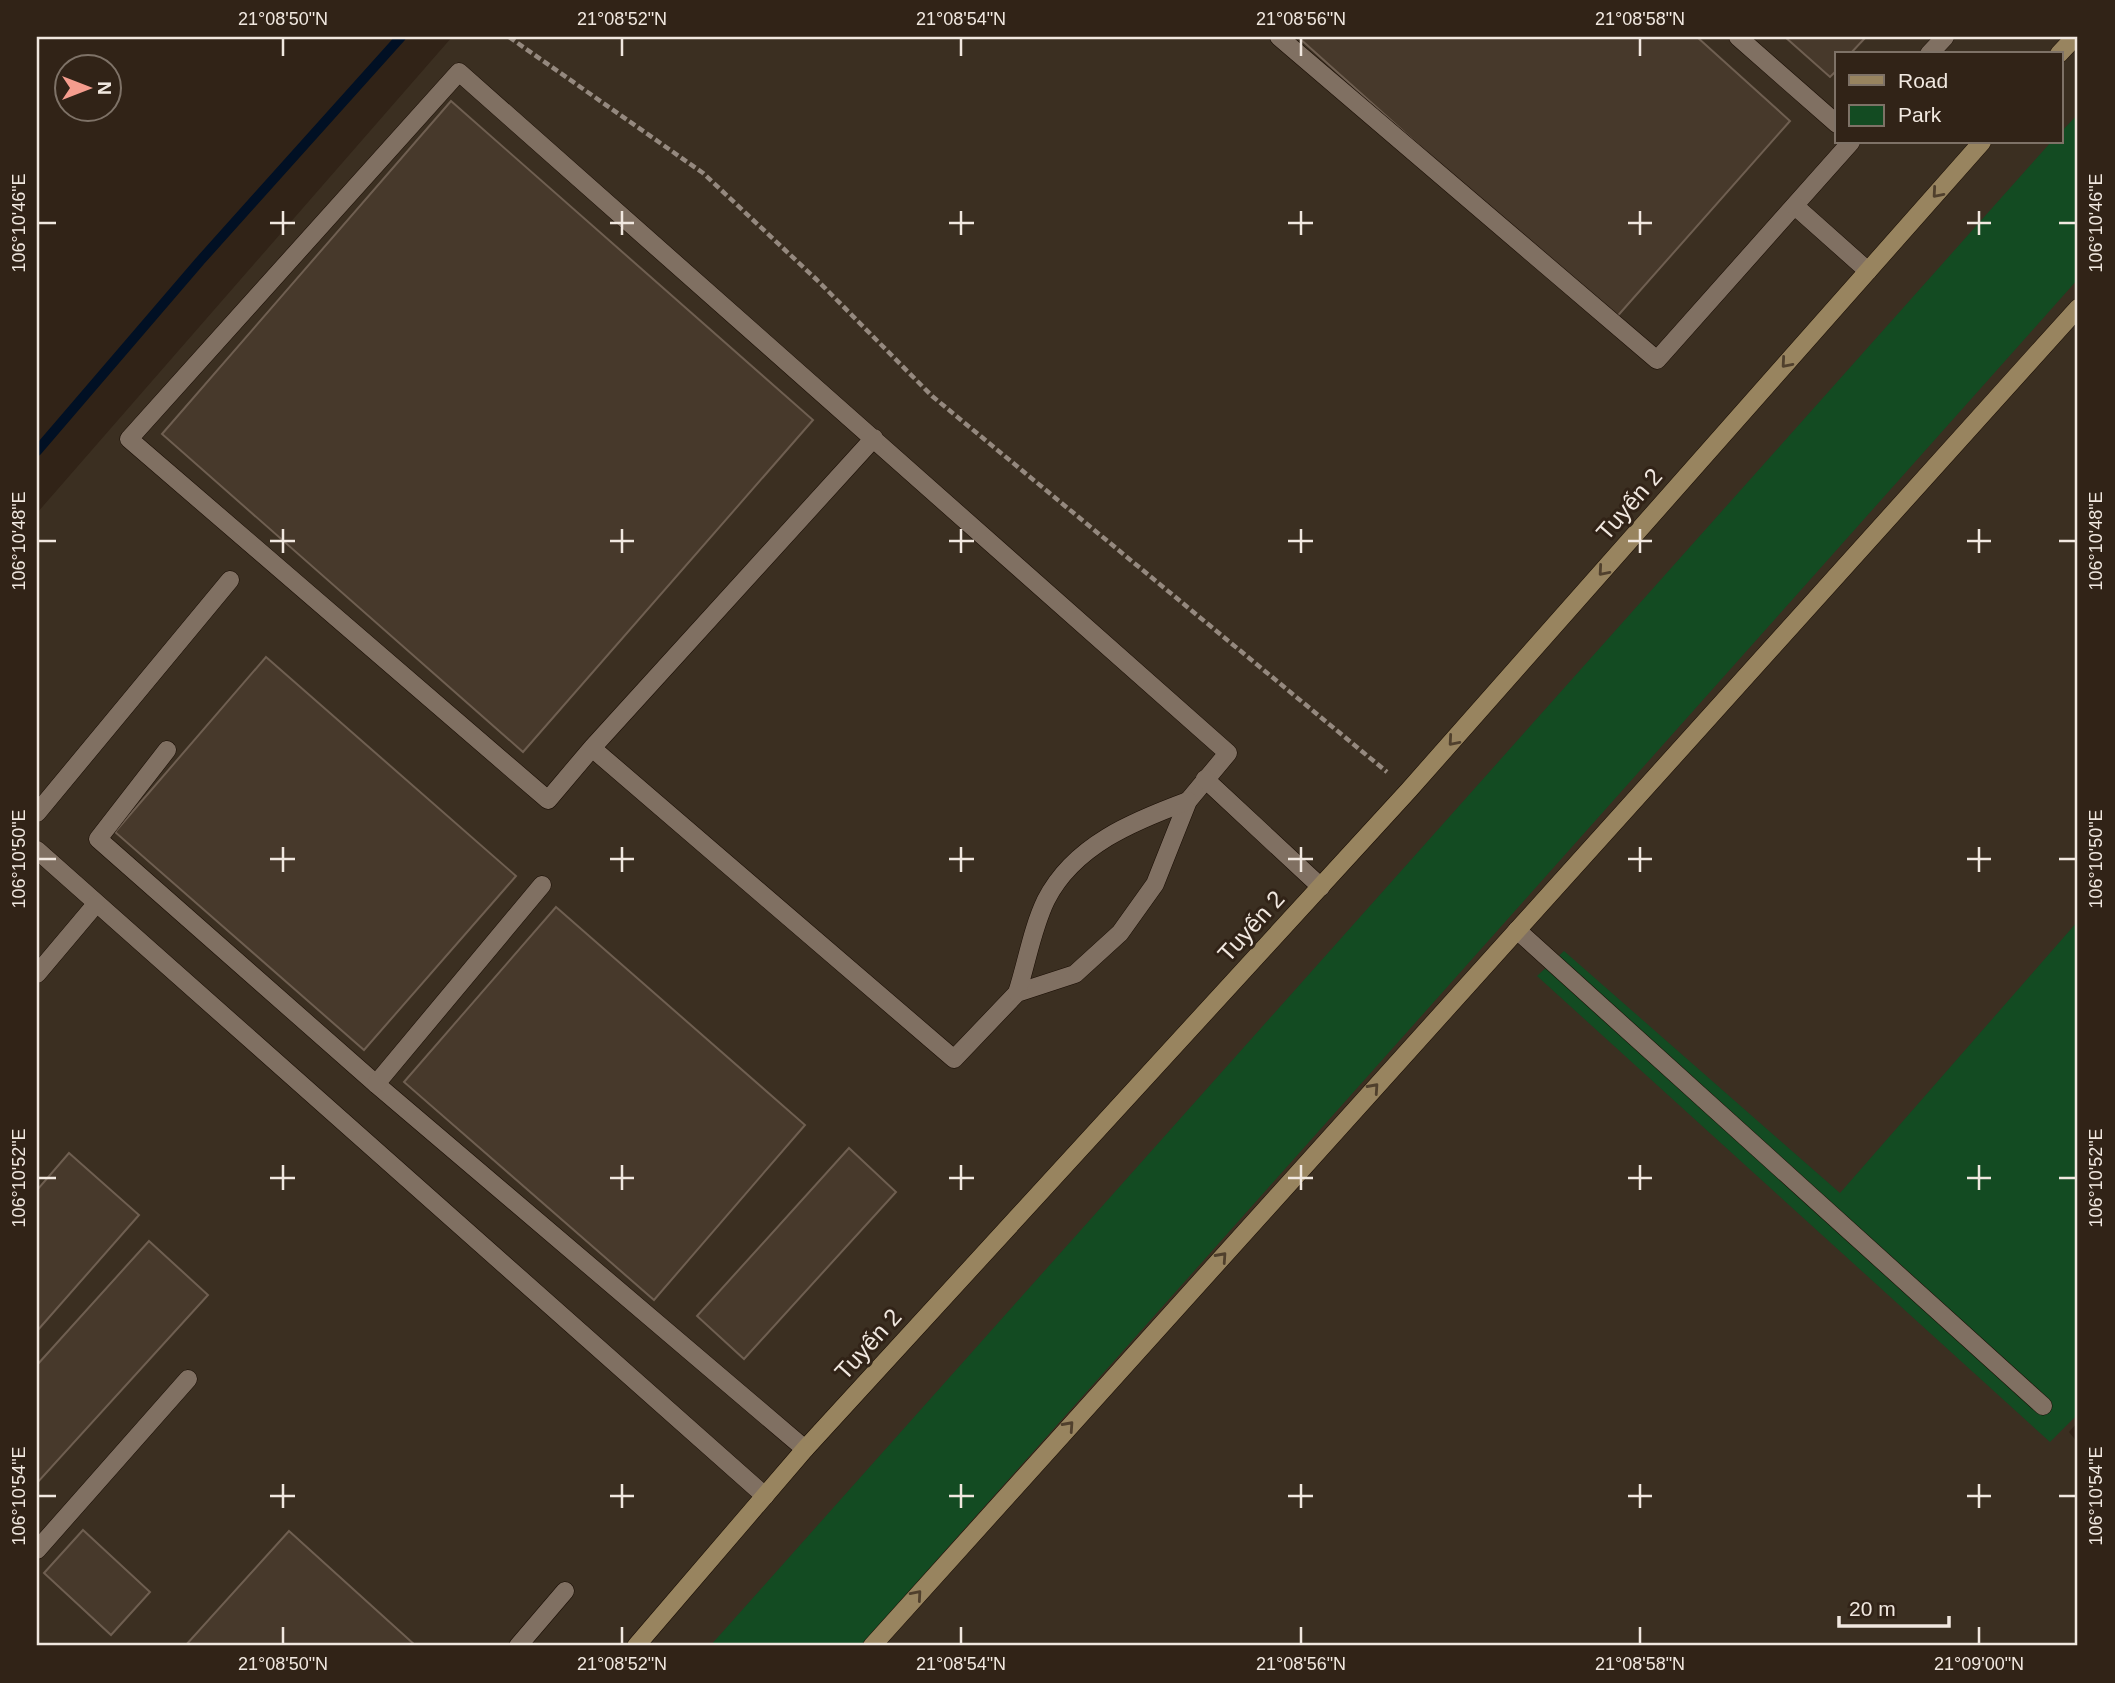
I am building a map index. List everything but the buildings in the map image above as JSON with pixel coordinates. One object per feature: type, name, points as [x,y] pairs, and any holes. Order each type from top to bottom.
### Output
[{"type":"main road","points":[[2061,52],[2075,37]]},
{"type":"main road","name":"Tuyến 2","points":[[636,1646],[805,1449],[1409,790],[1980,144]]},
{"type":"main road","points":[[872,1646],[2078,308]]},
{"type":"lane","points":[[1279,37],[1657,360],[1850,144]]},
{"type":"lane","points":[[1738,37],[1835,122]]},
{"type":"lane","points":[[1931,52],[1945,37]]},
{"type":"lane","points":[[874,438],[592,748],[548,800],[129,439],[459,72],[874,438],[1228,753],[1188,801],[1155,884],[1120,933],[1075,974],[1017,993]]},
{"type":"lane","points":[[1795,206],[1868,271]]},
{"type":"lane","points":[[37,813],[230,580]]},
{"type":"lane","points":[[592,748],[954,1059],[1017,993],[1047,900],[1069,869],[1116,831],[1188,801]]},
{"type":"lane","points":[[167,750],[97,839],[376,1084],[805,1449]]},
{"type":"lane","points":[[1205,779],[1321,887]]},
{"type":"lane","points":[[37,850],[765,1496]]},
{"type":"lane","points":[[376,1084],[541,885]]},
{"type":"lane","points":[[37,974],[96,904]]},
{"type":"lane","points":[[1517,930],[2043,1406]]},
{"type":"lane","points":[[37,1550],[188,1379]]},
{"type":"lane","points":[[518,1646],[565,1591]]},
{"type":"path","points":[[509,37],[703,173],[932,396],[1409,790]]},
{"type":"shaded area","points":[[452,37],[2078,37],[2078,1422],[2069,1432],[2078,1443],[2078,1646],[37,1646],[37,513]]},
{"type":"green space","points":[[2078,114],[2078,279],[860,1646],[710,1646],[2049,144],[2062,144],[2062,131]]},
{"type":"green space","points":[[2078,921],[2078,1414],[2050,1442],[1537,976],[1564,951],[1840,1193]]},
{"type":"waterway","points":[[37,451],[200,261],[401,37]]}]
